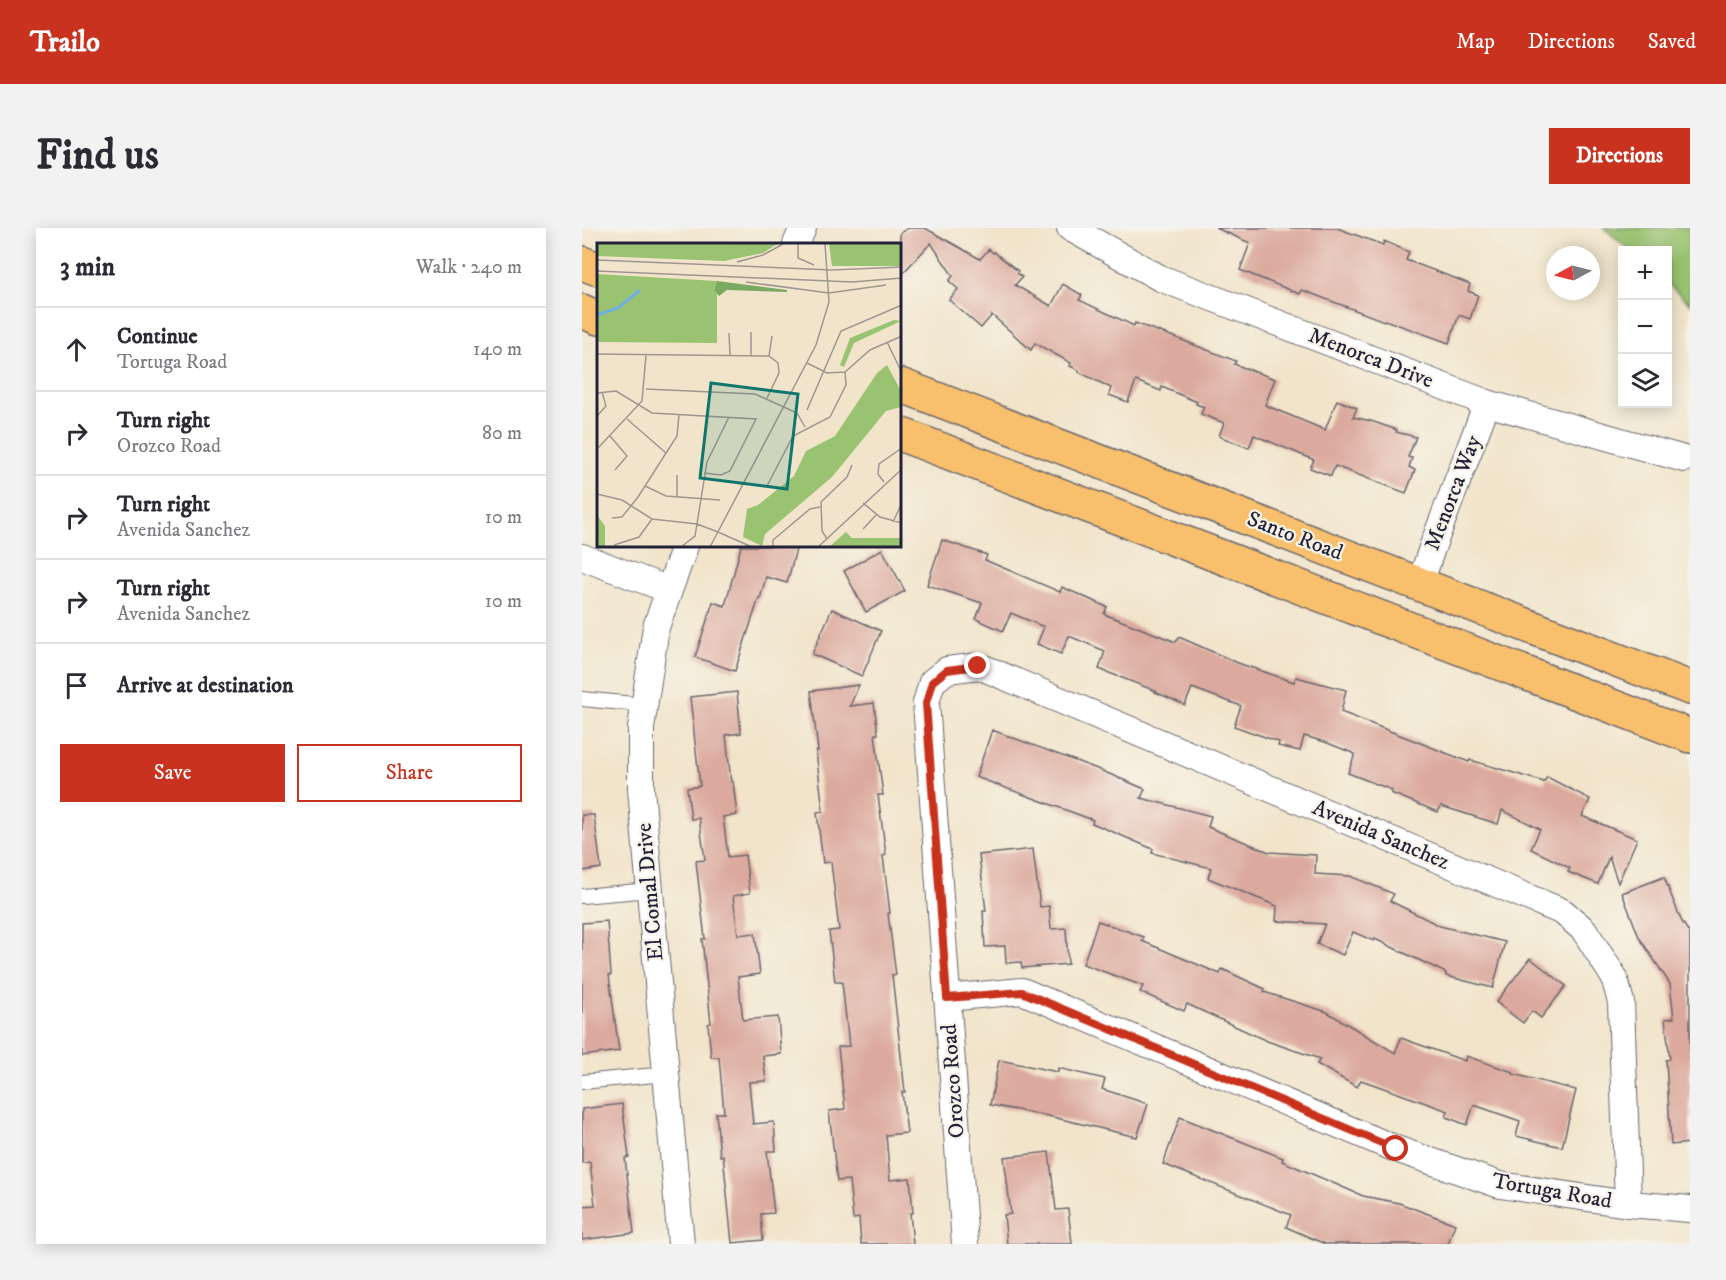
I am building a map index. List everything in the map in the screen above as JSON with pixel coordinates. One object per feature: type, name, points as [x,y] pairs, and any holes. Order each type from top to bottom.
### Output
[{"type":"main road","points":[[582,262],[597,269]]},
{"type":"main road","points":[[582,311],[597,318]]},
{"type":"main road","name":"Santo Road","points":[[902,386],[1690,687]]},
{"type":"main road","name":"Santo Road","points":[[902,435],[1690,736]]},
{"type":"street","points":[[796,243],[803,228]]},
{"type":"street","name":"Menorca Drive","points":[[1070,228],[1160,278],[1487,403],[1684,459]]},
{"type":"street","name":"Menorca Way","points":[[1420,584],[1487,403]]},
{"type":"street","name":"El Comal Drive","points":[[681,1244],[641,789],[641,728],[656,627],[684,548]]},
{"type":"street","points":[[582,557],[669,590]]},
{"type":"street","name":"Avenida Sanchez","points":[[926,703],[932,682],[947,670],[978,666],[1563,912],[1584,930],[1614,977],[1621,1002],[1628,1204]]},
{"type":"street","name":"Orozco Road","points":[[926,703],[965,1244]]},
{"type":"street","name":"Tortuga Road","points":[[947,998],[1022,992],[1396,1149],[1500,1185],[1628,1204],[1690,1209]]},
{"type":"lane","points":[[582,699],[644,705]]},
{"type":"lane","points":[[582,896],[650,890]]},
{"type":"lane","points":[[582,1082],[666,1074]]},
{"type":"green space","points":[[1604,228],[1690,228],[1690,304],[1672,288],[1672,246],[1625,246]]},
{"type":"building","points":[[908,228],[925,228],[980,259],[989,249],[1018,271],[1017,273],[1022,277],[1015,285],[1051,306],[1063,284],[1082,295],[1079,300],[1134,326],[1135,323],[1174,337],[1236,361],[1234,364],[1275,379],[1265,405],[1325,430],[1337,400],[1357,408],[1353,417],[1416,437],[1408,457],[1412,458],[1409,467],[1415,470],[1406,493],[1335,466],[1331,476],[1310,468],[1314,460],[1254,435],[1249,448],[1219,436],[1224,423],[1201,414],[1204,407],[1196,404],[1197,402],[1162,387],[1161,391],[1136,381],[1128,402],[1109,395],[1111,388],[1079,372],[1070,366],[1071,363],[1035,343],[1031,350],[992,315],[981,328],[949,300],[958,289],[949,281],[953,276],[931,243],[902,274],[900,233]]},
{"type":"building","points":[[1216,228],[1337,228],[1383,245],[1384,241],[1409,252],[1406,260],[1470,284],[1468,291],[1478,295],[1470,319],[1459,315],[1449,343],[1302,290],[1300,294],[1240,270],[1250,243]]},
{"type":"building","points":[[942,540],[987,555],[985,560],[1060,592],[1062,587],[1107,607],[1104,614],[1176,642],[1179,637],[1238,663],[1294,682],[1296,677],[1346,690],[1341,712],[1469,762],[1470,760],[1544,782],[1547,777],[1590,799],[1582,816],[1637,839],[1618,883],[1609,857],[1598,884],[1568,872],[1570,868],[1531,849],[1540,829],[1502,810],[1498,824],[1441,806],[1438,812],[1391,793],[1392,790],[1348,773],[1355,754],[1304,736],[1300,751],[1278,746],[1279,742],[1234,726],[1241,706],[1192,688],[1185,705],[1099,669],[1105,651],[1069,636],[1061,654],[1037,644],[1044,627],[1011,613],[1003,631],[976,619],[982,603],[927,585]]},
{"type":"building","points":[[740,548],[796,548],[787,583],[766,577],[735,671],[695,657],[713,602],[725,606]]},
{"type":"building","points":[[882,549],[905,591],[866,612],[844,571]]},
{"type":"building","points":[[832,609],[881,631],[862,676],[812,654]]},
{"type":"building","points":[[859,685],[850,706],[874,703],[878,734],[875,734],[883,795],[878,795],[886,855],[883,856],[896,975],[892,975],[905,1092],[902,1092],[907,1133],[886,1135],[890,1180],[910,1178],[913,1244],[861,1244],[859,1218],[853,1219],[849,1180],[837,1181],[829,1111],[845,1109],[838,1047],[849,1046],[842,982],[835,982],[829,931],[839,930],[831,862],[823,863],[817,812],[823,811],[811,691]]},
{"type":"building","points":[[737,692],[741,733],[726,735],[737,815],[723,817],[728,857],[745,855],[750,893],[733,896],[738,935],[755,933],[760,974],[738,977],[743,1020],[778,1017],[781,1054],[763,1056],[766,1081],[749,1082],[753,1124],[774,1122],[776,1151],[767,1151],[774,1213],[761,1214],[763,1240],[732,1243],[723,1155],[720,1156],[716,1113],[724,1113],[719,1057],[711,1057],[708,1024],[711,1023],[702,939],[705,939],[696,861],[705,860],[699,818],[691,819],[687,788],[700,786],[690,697]]},
{"type":"building","points":[[992,730],[1145,789],[1141,798],[1211,816],[1208,827],[1269,852],[1316,855],[1315,874],[1350,876],[1394,894],[1390,901],[1440,926],[1505,942],[1493,988],[1446,976],[1446,973],[1375,939],[1374,941],[1353,932],[1343,955],[1317,944],[1325,924],[1276,921],[1277,906],[1208,878],[1211,868],[1152,853],[1153,849],[1092,823],[1093,820],[976,777]]},
{"type":"building","points":[[582,815],[594,815],[601,868],[582,871]]},
{"type":"building","points":[[1033,849],[1040,907],[1049,906],[1051,929],[1066,928],[1068,964],[1022,968],[1021,962],[1006,963],[1005,946],[985,947],[983,911],[986,911],[979,855]]},
{"type":"building","points":[[1664,877],[1681,920],[1690,934],[1690,1143],[1671,1145],[1666,1060],[1670,1059],[1665,1019],[1674,1018],[1670,984],[1639,937],[1622,893]]},
{"type":"building","points":[[607,921],[611,975],[609,975],[619,1051],[582,1056],[582,923]]},
{"type":"building","points":[[1098,921],[1144,937],[1142,941],[1220,974],[1222,969],[1265,989],[1264,992],[1327,1012],[1395,1053],[1401,1038],[1465,1061],[1466,1056],[1513,1072],[1513,1074],[1576,1090],[1562,1147],[1516,1136],[1520,1121],[1474,1105],[1467,1125],[1446,1117],[1448,1111],[1361,1080],[1357,1087],[1317,1064],[1320,1059],[1267,1041],[1187,1004],[1184,1011],[1140,992],[1143,986],[1083,964]]},
{"type":"building","points":[[1530,958],[1566,986],[1541,1018],[1532,1011],[1523,1023],[1496,1002]]},
{"type":"building","points":[[999,1060],[1058,1072],[1058,1068],[1105,1079],[1102,1089],[1148,1104],[1137,1137],[990,1105]]},
{"type":"building","points":[[622,1104],[629,1157],[625,1158],[634,1233],[582,1240],[582,1206],[595,1205],[590,1162],[582,1163],[582,1109]]},
{"type":"building","points":[[1180,1117],[1283,1158],[1282,1161],[1363,1196],[1399,1203],[1455,1224],[1448,1244],[1325,1244],[1286,1227],[1291,1215],[1163,1164]]},
{"type":"building","points":[[1049,1152],[1056,1210],[1068,1209],[1072,1244],[1007,1244],[1004,1215],[1011,1214],[1004,1157]]},
{"type":"route","points":[[978,666],[947,670],[932,682],[926,703],[947,998],[1022,992],[1396,1149]]}]
